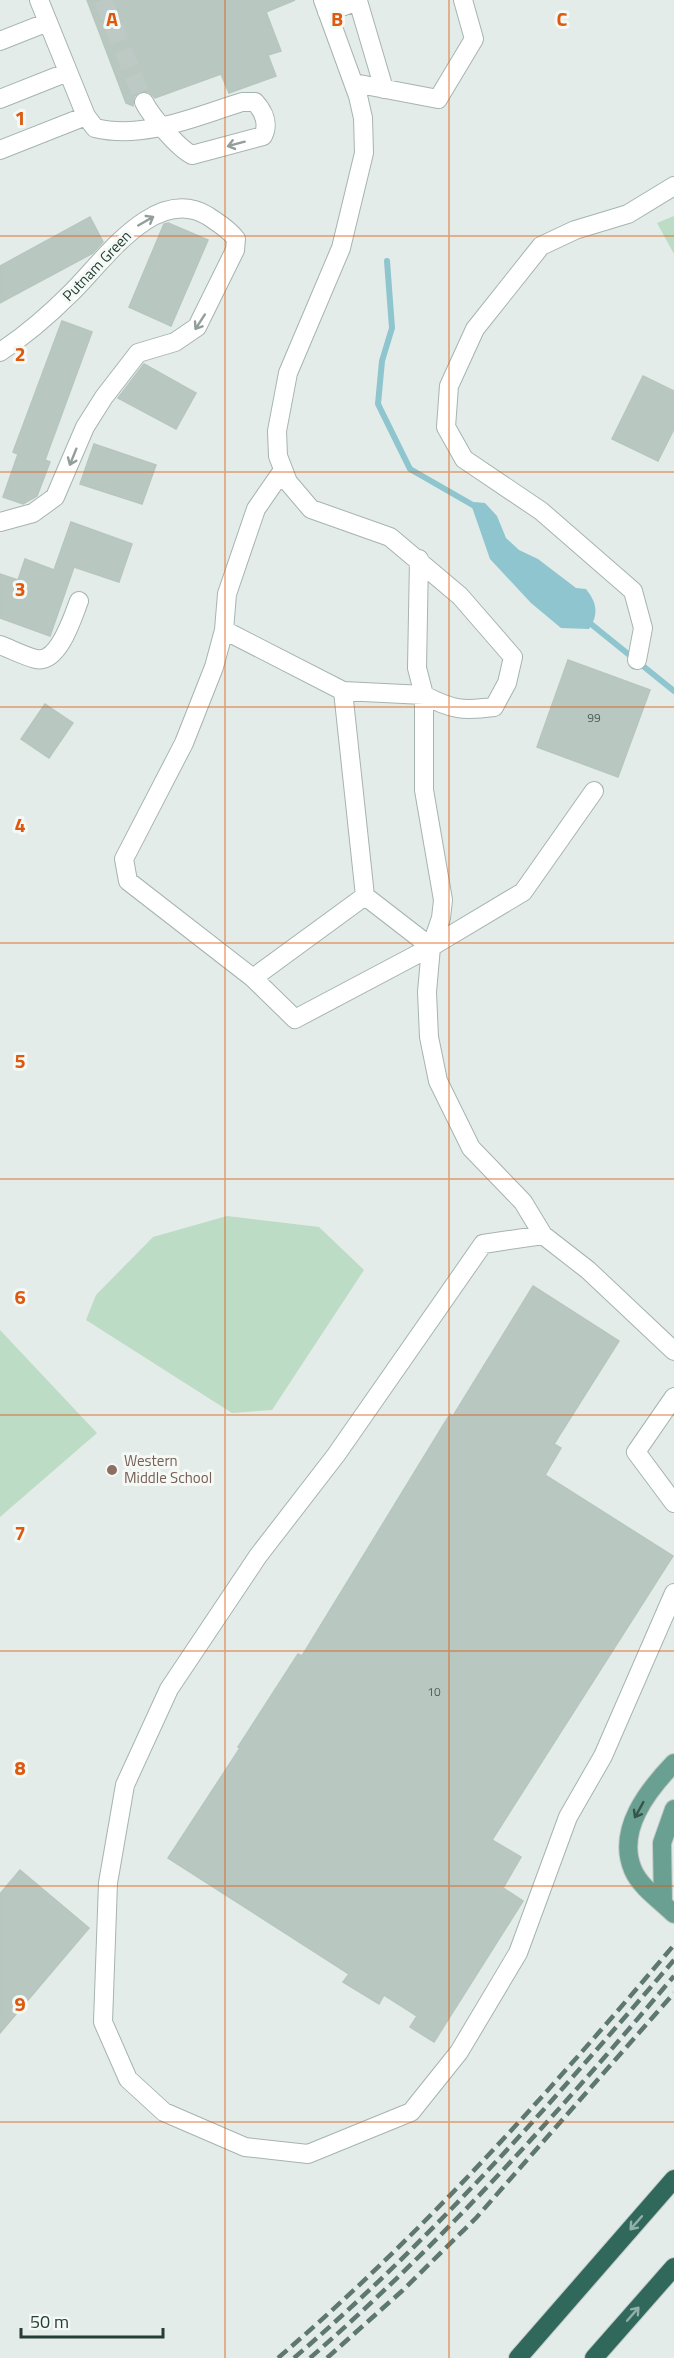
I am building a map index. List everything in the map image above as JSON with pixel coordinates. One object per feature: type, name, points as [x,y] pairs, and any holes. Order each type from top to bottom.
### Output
[{"type":"highway","points":[[518,2358],[674,2179]]},
{"type":"highway","points":[[594,2358],[674,2266]]},
{"type":"main road","points":[[668,1908],[645,1887],[633,1869],[630,1831],[634,1816],[644,1800],[674,1763]]},
{"type":"main road","points":[[668,1908],[662,1842],[674,1809]]},
{"type":"street","points":[[39,0],[86,116],[95,128],[106,131],[162,127],[242,102],[255,102],[263,111],[267,129],[263,136],[192,155],[184,151],[162,127],[151,117],[144,102]]},
{"type":"street","points":[[354,83],[438,99],[474,39],[463,0]]},
{"type":"street","points":[[224,630],[343,692],[424,695],[444,706],[462,711],[494,707],[507,684],[513,657],[460,596],[390,537],[311,509],[288,482],[278,456],[277,431],[288,374],[341,248],[364,153],[364,135],[354,83],[325,6],[358,1],[384,88]]},
{"type":"street","points":[[0,41],[48,22]]},
{"type":"street","points":[[0,99],[68,72]]},
{"type":"street","points":[[0,150],[86,116]]},
{"type":"street","points":[[637,660],[643,628],[633,591],[541,511],[464,459],[446,427],[449,386],[475,329],[541,246],[575,230],[628,214],[674,186]]},
{"type":"street","name":"Putnam Green","points":[[0,352],[71,294],[132,230],[158,214],[190,207],[215,220],[236,239],[235,250],[197,327],[175,342],[151,348],[133,357],[86,427],[55,497],[33,513],[0,522]]},
{"type":"street","points":[[283,470],[256,509],[227,594],[224,630],[214,667],[184,743],[124,859],[128,881],[253,978],[294,1019],[431,947],[523,892],[594,791]]},
{"type":"street","points":[[418,559],[417,668],[424,695],[424,790],[443,900],[441,918],[431,947],[426,992],[429,1037],[438,1081],[471,1148],[523,1202],[543,1235],[588,1270],[674,1351]]},
{"type":"street","points":[[0,645],[37,659],[44,658],[63,641],[79,601]]},
{"type":"street","points":[[343,692],[365,896],[431,947]]},
{"type":"street","points":[[253,978],[365,896]]},
{"type":"street","points":[[543,1235],[483,1244],[336,1455],[258,1556],[169,1689],[125,1785],[108,1883],[103,2022],[128,2079],[164,2112],[245,2147],[308,2154],[411,2112],[459,2052],[518,1953],[568,1817],[603,1756],[674,1593]]},
{"type":"street","points":[[674,1397],[636,1452],[674,1503]]},
{"type":"green space","points":[[674,216],[674,254],[657,223]]},
{"type":"green space","points":[[227,1216],[319,1227],[364,1270],[272,1410],[232,1413],[86,1320],[96,1295],[153,1237]]},
{"type":"green space","points":[[0,1330],[97,1433],[0,1517]]},
{"type":"water","points":[[474,502],[485,503],[497,516],[506,538],[519,550],[538,559],[576,588],[586,589],[593,599],[595,609],[589,629],[561,628],[531,603],[490,559],[472,507]]},
{"type":"building","points":[[87,0],[295,0],[266,12],[281,51],[268,55],[276,76],[229,93],[221,74],[155,98],[149,92],[139,92],[134,97],[133,106],[126,103]]},
{"type":"building","points":[[90,217],[103,242],[93,253],[0,303],[0,266]]},
{"type":"building","points":[[168,223],[208,240],[171,326],[129,307],[164,224]]},
{"type":"building","points":[[62,321],[92,332],[45,460],[50,462],[37,496],[23,504],[3,497],[18,454],[13,452]]},
{"type":"building","points":[[144,364],[196,393],[176,429],[118,398]]},
{"type":"building","points":[[643,376],[674,391],[674,429],[658,461],[612,439]]},
{"type":"building","points":[[94,444],[156,465],[142,504],[80,484]]},
{"type":"building","points":[[71,522],[132,544],[119,582],[74,567],[50,636],[0,618],[0,574],[18,580],[25,559],[54,570]]},
{"type":"building","points":[[568,660],[650,690],[618,777],[537,747]]},
{"type":"building","points":[[45,704],[73,723],[49,758],[21,739]]},
{"type":"building","points":[[533,1286],[619,1341],[554,1444],[561,1448],[545,1475],[673,1556],[492,1840],[521,1857],[503,1888],[523,1901],[434,2042],[410,2027],[417,2016],[384,1995],[379,2004],[343,1982],[349,1974],[168,1858],[298,1654],[302,1656],[450,1414],[453,1416]]},
{"type":"building","points":[[20,1870],[89,1928],[0,2033],[0,1894]]},
{"type":"waterway","points":[[387,261],[392,328],[382,361],[378,404],[410,469],[478,508]]},
{"type":"waterway","points":[[586,620],[674,691]]},
{"type":"tunnel","points":[[103,0],[144,102]]},
{"type":"railway","points":[[278,2358],[332,2310],[435,2211],[533,2107],[674,1945]]},
{"type":"railway","points":[[294,2358],[396,2265],[492,2166],[674,1960]]},
{"type":"railway","points":[[310,2358],[454,2222],[544,2126],[674,1976]]},
{"type":"railway","points":[[327,2358],[402,2291],[476,2218],[674,1993]]},
{"type":"place","name":"Western Middle School","points":[[112,1470]]}]
